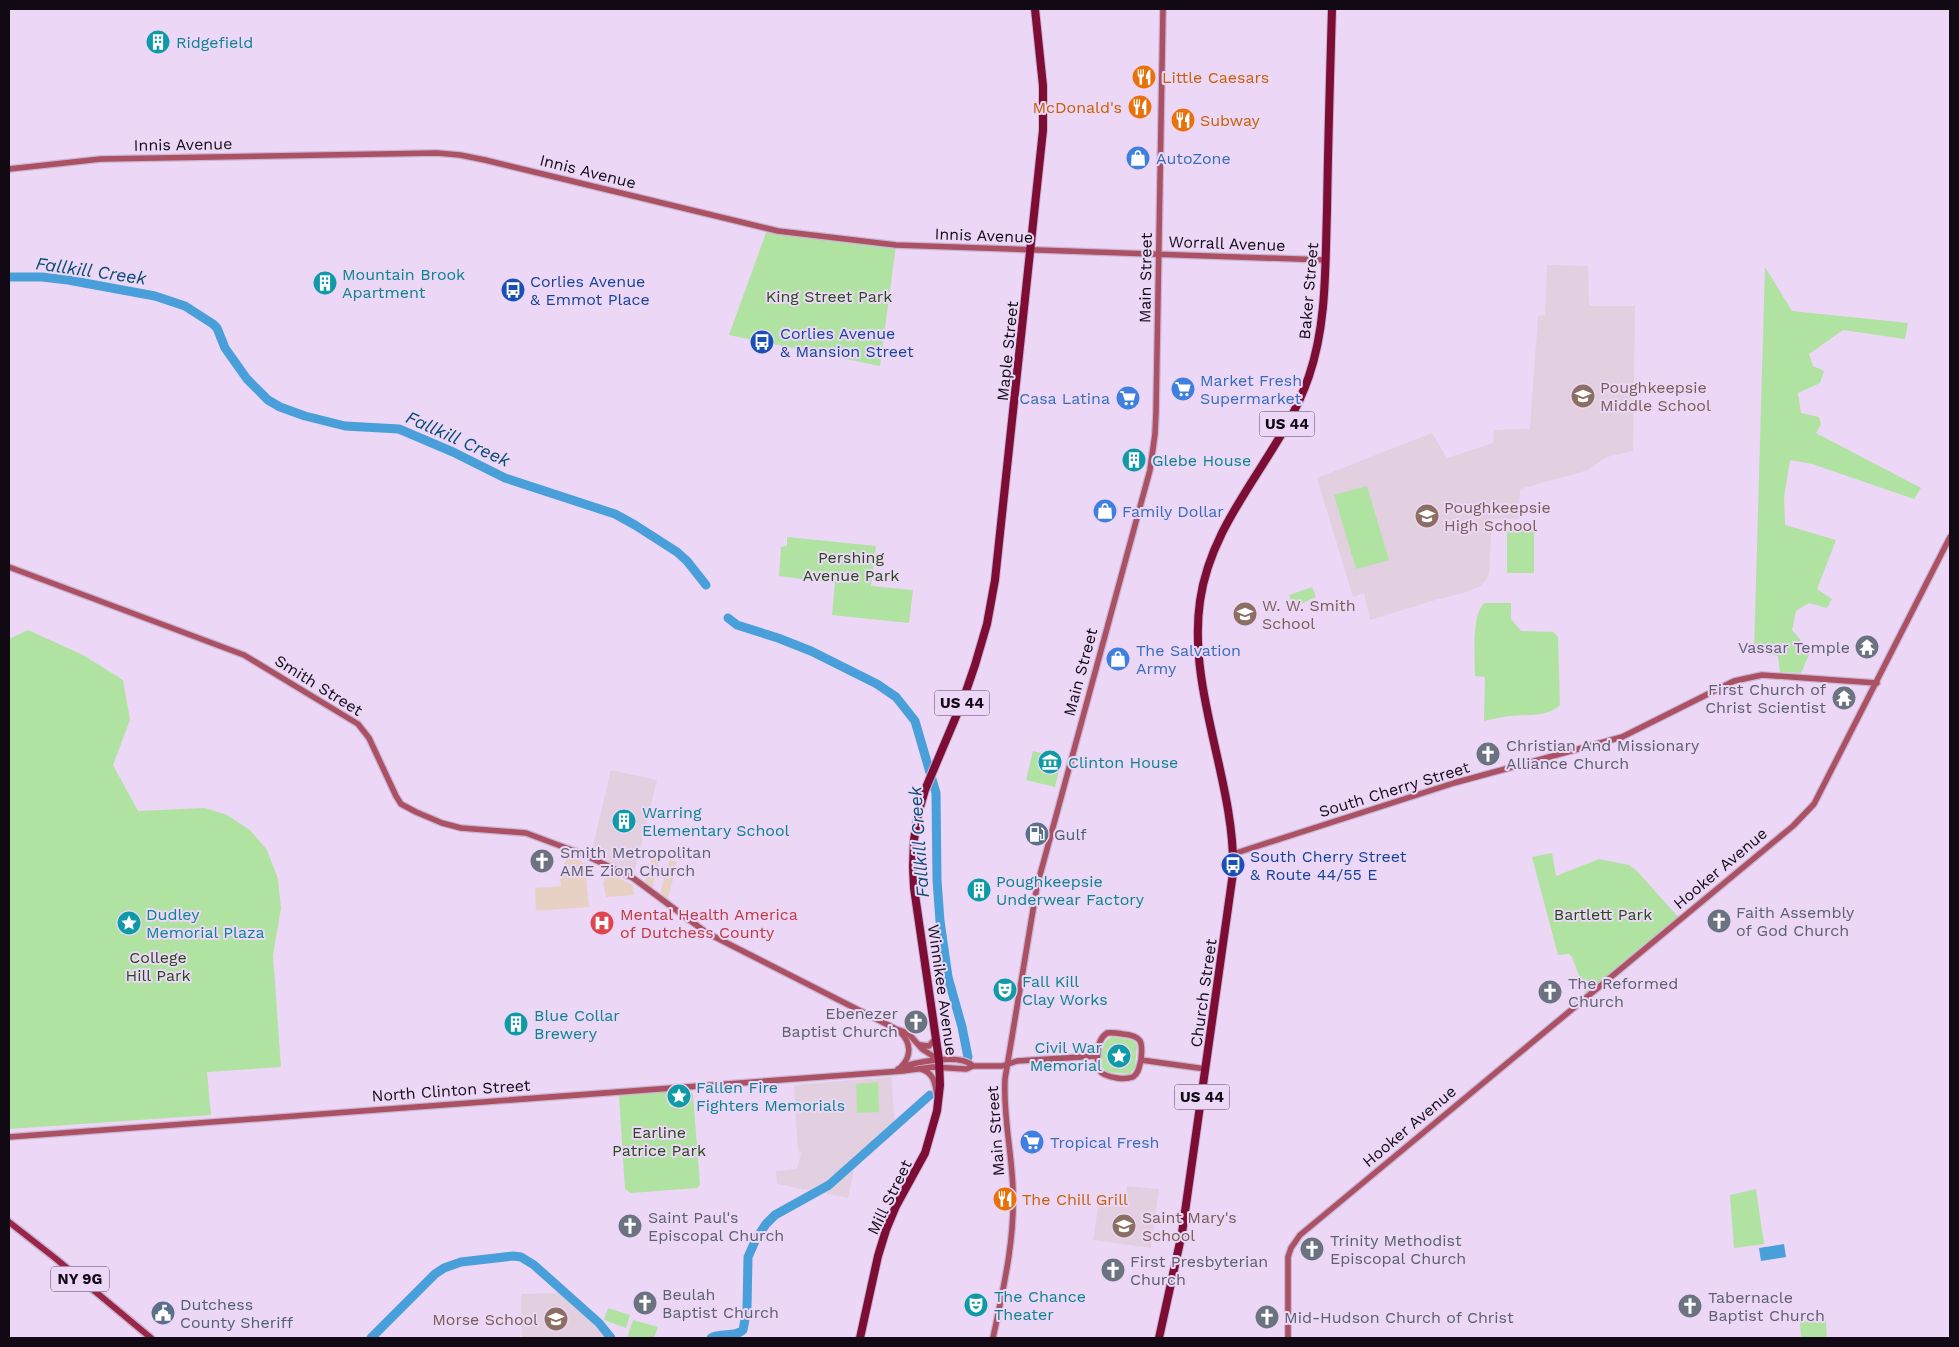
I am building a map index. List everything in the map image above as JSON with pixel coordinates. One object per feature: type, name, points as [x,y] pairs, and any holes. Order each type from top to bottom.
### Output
[{"type":"highway","name":"Maple Street","points":[[913,857],[918,814],[928,783],[967,691],[984,636],[997,563],[1043,130],[1042,68],[1035,9]]},
{"type":"highway","name":"Baker Street","points":[[1198,652],[1200,602],[1205,574],[1214,549],[1230,516],[1290,419],[1311,370],[1322,318],[1332,9]]},
{"type":"highway","name":"Church Street","points":[[1159,1338],[1181,1242],[1230,899],[1233,854],[1198,652]]},
{"type":"highway","name":"Winnikee Avenue","points":[[913,857],[917,906],[940,1063]]},
{"type":"highway","name":"Mill Street","points":[[860,1338],[878,1256],[886,1230],[897,1204],[925,1153],[933,1128],[938,1102],[940,1063]]},
{"type":"main road","name":"NY 9G","points":[[9,1222],[51,1254],[151,1338]]},
{"type":"street","name":"Main Street","points":[[993,1338],[1013,1229],[1013,1189],[1004,1094],[1007,1064],[1037,886],[1150,470],[1155,434],[1163,9]]},
{"type":"street","name":"Innis Avenue","points":[[9,169],[102,159],[437,152],[486,160],[772,231],[896,245],[1158,255]]},
{"type":"street","name":"Worrall Avenue","points":[[1158,255],[1325,260]]},
{"type":"street","name":"Hooker Avenue","points":[[1288,1338],[1287,1266],[1291,1248],[1306,1230],[1805,815],[1814,804],[1950,537]]},
{"type":"street","name":"Smith Street","points":[[9,567],[214,643],[251,659],[358,724],[369,738],[389,783],[401,804],[425,816],[455,826],[526,832],[586,855],[633,878],[696,926],[721,941],[896,1029],[908,1033],[924,1051],[940,1063]]},
{"type":"street","name":"South Cherry Street","points":[[1233,854],[1454,783],[1622,737],[1734,681],[1762,675],[1877,683]]},
{"type":"street","points":[[896,1029],[906,1038],[909,1052],[906,1061],[896,1070]]},
{"type":"street","points":[[1113,1033],[1139,1038],[1142,1047],[1141,1060],[1135,1076],[1121,1078],[1105,1076],[1097,1067],[1097,1056],[1102,1037],[1113,1033]]},
{"type":"street","points":[[916,1043],[922,1046],[929,1046],[934,1042],[936,1036]]},
{"type":"street","name":"North Clinton Street","points":[[896,1070],[915,1064],[940,1063],[966,1069],[973,1066],[998,1066],[1016,1061],[1097,1056]]},
{"type":"street","points":[[1141,1060],[1206,1069]]},
{"type":"street","name":"North Clinton Street","points":[[9,1137],[916,1069],[940,1063]]},
{"type":"street","points":[[916,1069],[925,1070],[932,1075],[938,1102]]},
{"type":"shaded area","points":[[1547,265],[1588,266],[1589,306],[1635,306],[1633,451],[1607,457],[1588,470],[1520,489],[1519,519],[1492,519],[1489,573],[1486,580],[1480,586],[1466,592],[1370,620],[1364,593],[1353,597],[1317,478],[1432,433],[1447,458],[1493,443],[1494,430],[1530,429],[1538,316],[1545,315]]},
{"type":"shaded area","points":[[611,770],[657,780],[634,874],[591,854]]},
{"type":"shaded area","points":[[567,855],[592,866],[586,878],[589,907],[536,911],[535,888],[561,886],[560,877]]},
{"type":"shaded area","points":[[652,856],[660,858],[652,888],[645,882]]},
{"type":"shaded area","points":[[669,860],[677,862],[668,900],[660,894]]},
{"type":"shaded area","points":[[608,873],[633,885],[634,895],[606,897],[603,883]]},
{"type":"shaded area","points":[[891,1077],[895,1122],[854,1160],[855,1165],[848,1198],[777,1184],[776,1171],[797,1169],[801,1153],[798,1151],[794,1085]]},
{"type":"shaded area","name":"Saint Mary's School","points":[[1127,1186],[1159,1189],[1151,1248],[1093,1240],[1099,1202],[1125,1207]]},
{"type":"shaded area","name":"Morse School","points":[[561,1293],[598,1325],[609,1338],[522,1338],[521,1294]]},
{"type":"green space","name":"King Street Park","points":[[767,230],[896,245],[880,366],[729,335]]},
{"type":"green space","points":[[1765,267],[1792,311],[1908,323],[1905,339],[1843,330],[1809,354],[1813,366],[1824,371],[1820,383],[1798,393],[1801,413],[1819,417],[1821,424],[1816,433],[1921,488],[1914,499],[1812,464],[1790,460],[1784,497],[1785,525],[1836,540],[1817,589],[1832,599],[1827,608],[1809,603],[1796,611],[1792,630],[1804,644],[1812,648],[1801,673],[1780,672],[1778,656],[1754,651]]},
{"type":"green space","points":[[1367,486],[1389,560],[1356,569],[1334,495]]},
{"type":"green space","points":[[1507,528],[1534,528],[1534,573],[1507,573]]},
{"type":"green space","name":"Pershing Avenue Park","points":[[787,537],[876,546],[871,586],[913,590],[909,623],[832,615],[835,583],[779,576],[781,547],[787,546]]},
{"type":"green space","points":[[1312,587],[1316,597],[1294,607],[1289,595]]},
{"type":"green space","points":[[1485,603],[1511,603],[1511,619],[1521,631],[1553,632],[1558,637],[1560,705],[1555,709],[1543,714],[1509,716],[1484,721],[1485,677],[1475,676],[1474,648],[1478,616]]},
{"type":"green space","name":"College Hill Park","points":[[28,630],[83,655],[123,680],[130,720],[113,765],[138,811],[205,808],[227,815],[250,830],[267,850],[278,879],[281,908],[273,955],[281,1067],[207,1072],[211,1115],[9,1129],[9,639]]},
{"type":"green space","points":[[1033,751],[1062,758],[1055,787],[1026,780]]},
{"type":"green space","name":"Bartlett Park","points":[[1552,853],[1556,876],[1599,859],[1629,865],[1637,871],[1680,919],[1587,997],[1572,957],[1569,954],[1558,955],[1532,857]]},
{"type":"green space","points":[[1114,1037],[1133,1040],[1137,1044],[1135,1067],[1130,1074],[1107,1072],[1102,1067],[1104,1044]]},
{"type":"green space","points":[[878,1082],[879,1112],[857,1113],[856,1084]]},
{"type":"green space","name":"Earline Patrice Park","points":[[689,1090],[693,1094],[700,1185],[697,1188],[631,1193],[625,1189],[619,1095]]},
{"type":"green space","points":[[1756,1189],[1764,1244],[1734,1248],[1730,1195]]},
{"type":"green space","points":[[608,1308],[630,1315],[626,1328],[604,1320]]},
{"type":"green space","points":[[633,1320],[658,1327],[654,1338],[627,1338]]},
{"type":"green space","points":[[1826,1320],[1827,1338],[1801,1338],[1800,1322]]},
{"type":"water","points":[[1784,1244],[1786,1257],[1761,1261],[1759,1248]]},
{"type":"waterway","name":"Fallkill Creek","points":[[9,277],[42,277],[68,280],[155,296],[185,306],[217,328],[225,348],[247,379],[268,400],[280,407],[305,416],[345,426],[399,429],[453,452],[505,478],[615,514],[677,552],[687,561],[706,585]]},
{"type":"waterway","name":"Fallkill Creek","points":[[728,618],[737,625],[811,651],[877,684],[896,697],[915,721],[936,793],[937,880],[940,921],[948,977],[968,1057]]},
{"type":"waterway","name":"Fallkill Creek","points":[[711,1338],[719,1335],[736,1334],[743,1330],[747,1309],[748,1257],[756,1239],[766,1224],[775,1215],[829,1185],[930,1095]]},
{"type":"waterway","name":"Fallkill Creek","points":[[371,1338],[435,1274],[444,1268],[461,1262],[513,1256],[521,1257],[534,1265],[599,1323],[611,1338]]},
{"type":"place","name":"Ridgefield","points":[[158,42]]},
{"type":"place","name":"Little Caesars","points":[[1144,77]]},
{"type":"place","name":"McDonald's","points":[[1140,107]]},
{"type":"place","name":"Subway","points":[[1183,120]]},
{"type":"place","name":"AutoZone","points":[[1138,158]]},
{"type":"place","name":"Mountain Brook Apartment","points":[[325,283]]},
{"type":"place","name":"Corlies Avenue & Emmot Place","points":[[513,290]]},
{"type":"place","name":"Corlies Avenue & Mansion Street","points":[[762,342]]},
{"type":"place","name":"Market Fresh Supermarket","points":[[1183,389]]},
{"type":"place","name":"Poughkeepsie Middle School","points":[[1583,396]]},
{"type":"place","name":"Casa Latina","points":[[1128,398]]},
{"type":"place","name":"Glebe House","points":[[1134,460]]},
{"type":"place","name":"Family Dollar","points":[[1105,511]]},
{"type":"place","name":"Poughkeepsie High School","points":[[1427,516]]},
{"type":"place","name":"W. W. Smith School","points":[[1245,614]]},
{"type":"place","name":"Vassar Temple","points":[[1867,647]]},
{"type":"place","name":"The Salvation Army","points":[[1118,659]]},
{"type":"place","name":"First Church of Christ Scientist","points":[[1844,698]]},
{"type":"place","name":"Christian And Missionary Alliance Church","points":[[1488,754]]},
{"type":"place","name":"Clinton House","points":[[1050,762]]},
{"type":"place","name":"Warring Elementary School","points":[[624,821]]},
{"type":"place","name":"Gulf","points":[[1037,834]]},
{"type":"place","name":"Smith Metropolitan AME Zion Church","points":[[542,861]]},
{"type":"place","name":"South Cherry Street & Route 44/55 E","points":[[1233,865]]},
{"type":"place","name":"Poughkeepsie Underwear Factory","points":[[979,890]]},
{"type":"place","name":"Faith Assembly of God Church","points":[[1719,921]]},
{"type":"place","name":"Dudley Memorial Plaza","points":[[129,923]]},
{"type":"place","name":"Mental Health America of Dutchess County","points":[[602,923]]},
{"type":"place","name":"Fall Kill Clay Works","points":[[1005,990]]},
{"type":"place","name":"The Reformed Church","points":[[1550,992]]},
{"type":"place","name":"Ebenezer Baptist Church","points":[[916,1022]]},
{"type":"place","name":"Blue Collar Brewery","points":[[516,1024]]},
{"type":"place","name":"Civil War Memorial","points":[[1119,1056]]},
{"type":"place","name":"Fallen Fire Fighters Memorials","points":[[679,1096]]},
{"type":"place","name":"Tropical Fresh","points":[[1032,1142]]},
{"type":"place","name":"The Chill Grill","points":[[1005,1199]]},
{"type":"place","name":"Saint Paul's Episcopal Church","points":[[630,1226]]},
{"type":"place","name":"Saint Mary's School","points":[[1124,1226]]},
{"type":"place","name":"Trinity Methodist Episcopal Church","points":[[1312,1249]]},
{"type":"place","name":"First Presbyterian Church","points":[[1113,1270]]},
{"type":"place","name":"Beulah Baptist Church","points":[[645,1303]]},
{"type":"place","name":"The Chance Theater","points":[[976,1305]]},
{"type":"place","name":"Tabernacle Baptist Church","points":[[1690,1306]]},
{"type":"place","name":"Dutchess County Sheriff","points":[[163,1313]]},
{"type":"place","name":"Mid-Hudson Church of Christ","points":[[1267,1317]]},
{"type":"place","name":"Morse School","points":[[556,1319]]}]
